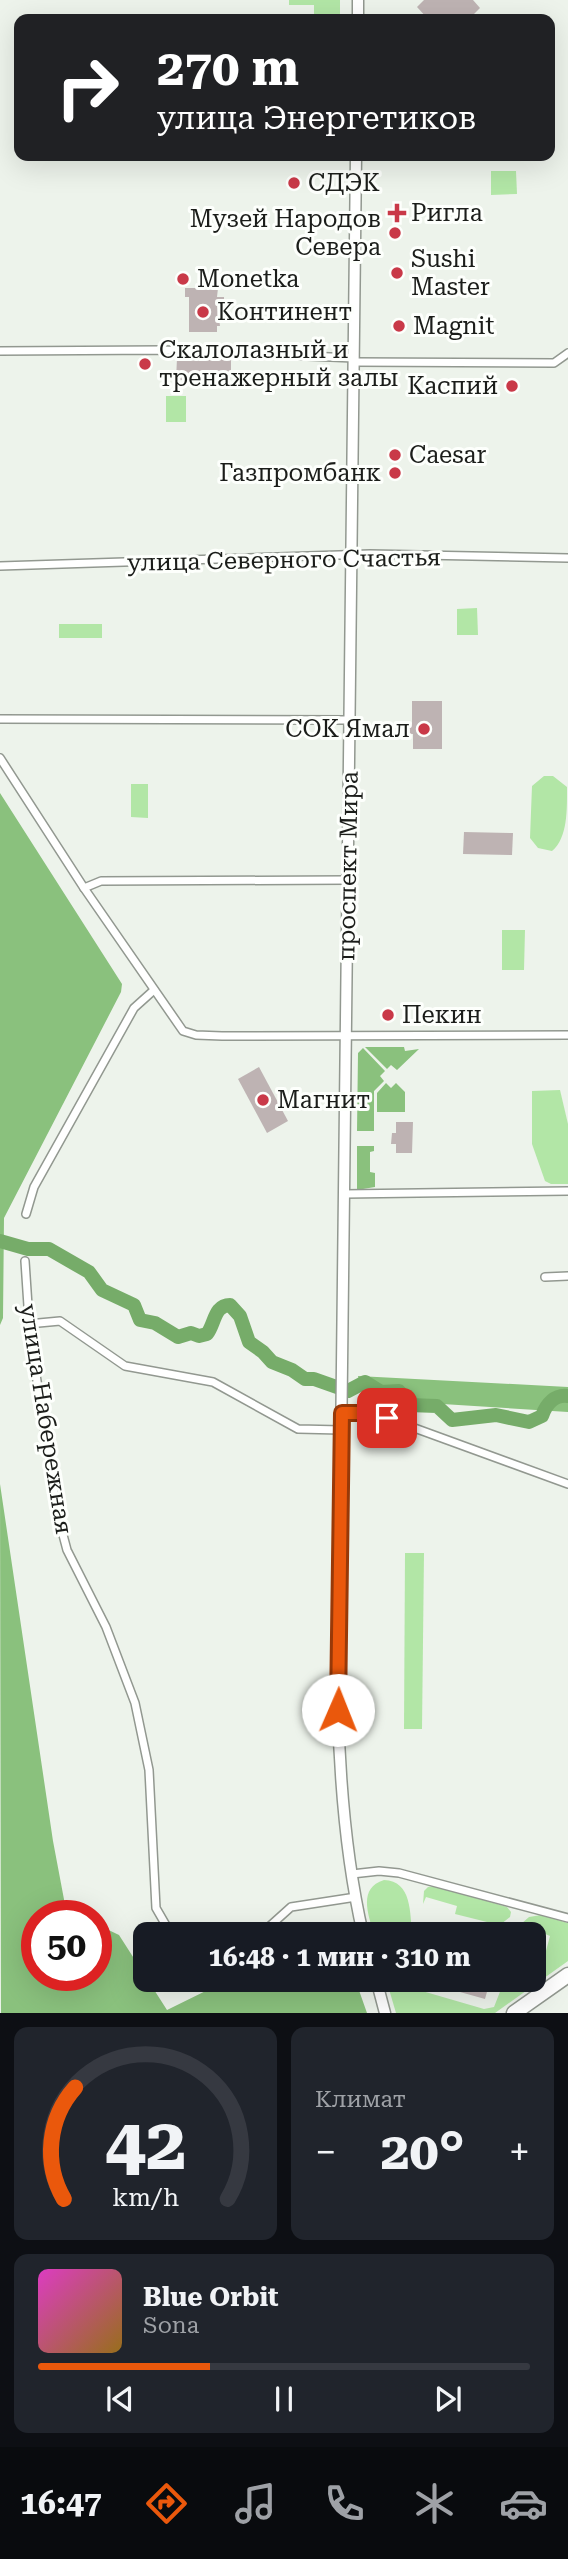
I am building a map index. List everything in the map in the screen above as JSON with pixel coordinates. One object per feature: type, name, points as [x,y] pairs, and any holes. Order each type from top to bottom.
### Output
[{"type":"highway","points":[[514,2013],[568,1975]]},
{"type":"main road","name":"проспект Мира","points":[[342,1410],[356,161]]},
{"type":"main road","points":[[342,1410],[338,1710],[342,1802],[361,1922]]},
{"type":"main road","points":[[380,1992],[385,2011]]},
{"type":"street","points":[[0,351],[173,350],[354,360],[554,363],[568,353]]},
{"type":"street","name":"улица Северного Счастья","points":[[0,566],[351,556],[568,558]]},
{"type":"street","points":[[0,719],[350,720]]},
{"type":"street","points":[[0,758],[176,1025],[189,1034],[568,1035]]},
{"type":"street","points":[[84,888],[101,880],[348,880]]},
{"type":"street","points":[[26,1214],[34,1187],[134,1009],[153,990]]},
{"type":"street","points":[[345,1194],[568,1191]]},
{"type":"street","name":"улица Набережная","points":[[25,1261],[28,1324],[61,1534],[119,1659],[140,1722],[149,1770],[156,1908],[164,1922]]},
{"type":"street","points":[[545,1277],[568,1276]]},
{"type":"street","points":[[28,1324],[60,1321],[125,1366],[213,1382],[298,1429],[341,1430]]},
{"type":"street","points":[[342,1410],[378,1415],[568,1484]]},
{"type":"street","points":[[352,1874],[379,1871],[399,1873],[568,1918]]},
{"type":"street","points":[[274,1922],[291,1907],[356,1897]]},
{"type":"green space","points":[[289,0],[340,0],[340,14],[314,14],[314,5],[289,5]]},
{"type":"green space","points":[[491,171],[516,171],[517,194],[491,195]]},
{"type":"green space","points":[[166,396],[186,396],[186,422],[166,422]]},
{"type":"green space","points":[[477,608],[478,635],[457,635],[457,609]]},
{"type":"green space","points":[[59,624],[102,624],[102,638],[59,638]]},
{"type":"green space","points":[[544,776],[553,776],[567,787],[564,831],[552,851],[538,848],[530,838],[532,786]]},
{"type":"green space","points":[[131,784],[148,784],[148,818],[131,817]]},
{"type":"green space","points":[[0,793],[122,984],[121,992],[4,1218],[3,1318],[0,1325]]},
{"type":"green space","points":[[502,930],[525,930],[524,970],[502,970]]},
{"type":"green space","points":[[365,1047],[404,1047],[405,1051],[419,1049],[397,1070],[391,1065],[387,1069]]},
{"type":"green space","points":[[363,1048],[385,1071],[380,1076],[384,1081],[374,1091],[374,1131],[357,1131],[358,1053]]},
{"type":"green space","points":[[386,1083],[391,1088],[396,1083],[405,1092],[405,1112],[377,1112],[377,1093]]},
{"type":"green space","points":[[560,1090],[568,1124],[568,1184],[551,1184],[545,1181],[532,1144],[532,1091]]},
{"type":"green space","points":[[357,1146],[374,1146],[374,1151],[370,1152],[370,1172],[375,1173],[375,1187],[357,1190]]},
{"type":"green space","points":[[358,1376],[568,1387],[568,1412],[363,1399]]},
{"type":"green space","points":[[0,1484],[64,1900],[21,1900],[21,1991],[112,1991],[112,1932],[119,1935],[133,1957],[133,1992],[155,1992],[167,2010],[204,1992],[360,1992],[367,2013],[1,2013]]},
{"type":"green space","points":[[405,1553],[424,1553],[422,1729],[404,1729]]},
{"type":"green space","points":[[384,1880],[400,1886],[408,1900],[411,1922],[371,1922],[367,1902],[371,1889]]},
{"type":"green space","points":[[437,1886],[507,1907],[511,1912],[510,1917],[504,1922],[487,1922],[455,1914],[457,1906],[426,1897],[423,1904],[424,1891],[428,1887]]},
{"type":"green space","points":[[541,1915],[568,1923],[568,1961],[546,1977],[546,1951],[550,1936],[546,1934],[546,1922],[523,1922],[529,1917]]},
{"type":"green space","points":[[390,1992],[426,1992],[484,2009],[494,2007],[500,1992],[524,1992],[495,2013],[396,2013]]},
{"type":"building","points":[[424,0],[473,0],[480,8],[474,14],[423,14],[417,7]]},
{"type":"building","name":"Континент","points":[[185,288],[218,288],[217,297],[224,297],[224,304],[217,304],[220,326],[217,326],[217,332],[189,332],[189,297],[185,297]]},
{"type":"building","points":[[177,358],[231,359],[231,380],[215,380],[215,387],[197,387],[197,380],[176,380]]},
{"type":"building","name":"СОК Ямал","points":[[412,701],[442,701],[442,749],[413,749],[413,734],[406,734],[406,724],[412,724]]},
{"type":"building","points":[[464,832],[513,833],[512,855],[463,854]]},
{"type":"building","name":"Магнит","points":[[259,1067],[288,1121],[267,1133],[238,1079]]},
{"type":"building","points":[[396,1122],[413,1122],[412,1153],[396,1153],[396,1144],[391,1144],[392,1133],[396,1133]]},
{"type":"building","points":[[460,1992],[487,1992],[485,1999]]},
{"type":"waterway","points":[[0,1241],[28,1249],[49,1249],[89,1272],[102,1290],[134,1305],[140,1320],[155,1323],[178,1337],[191,1333],[199,1336],[207,1334],[221,1308],[230,1305],[240,1316],[249,1342],[272,1362],[305,1379],[314,1379],[348,1391],[365,1382],[381,1392],[399,1391],[409,1405],[437,1406],[452,1420],[496,1415],[529,1422],[542,1416],[555,1398],[568,1396]]},
{"type":"place","name":"СДЭК","points":[[294,183]]},
{"type":"place","name":"Ригла","points":[[397,213]]},
{"type":"place","name":"Музей Народов Севера","points":[[395,233]]},
{"type":"place","name":"Sushi Master","points":[[397,273]]},
{"type":"place","name":"Monetka","points":[[183,279]]},
{"type":"place","name":"Континент","points":[[203,312]]},
{"type":"place","name":"Magnit","points":[[399,326]]},
{"type":"place","name":"Скалолазный и тренажерный залы","points":[[145,364]]},
{"type":"place","name":"Каспий","points":[[512,386]]},
{"type":"place","name":"Caesar","points":[[395,455]]},
{"type":"place","name":"Газпромбанк","points":[[395,473]]},
{"type":"place","name":"СОК Ямал","points":[[424,729]]},
{"type":"place","name":"Пекин","points":[[388,1015]]},
{"type":"place","name":"Магнит","points":[[263,1100]]},
{"type":"route","points":[[338,1710],[342,1413],[370,1413],[387,1418]]}]
